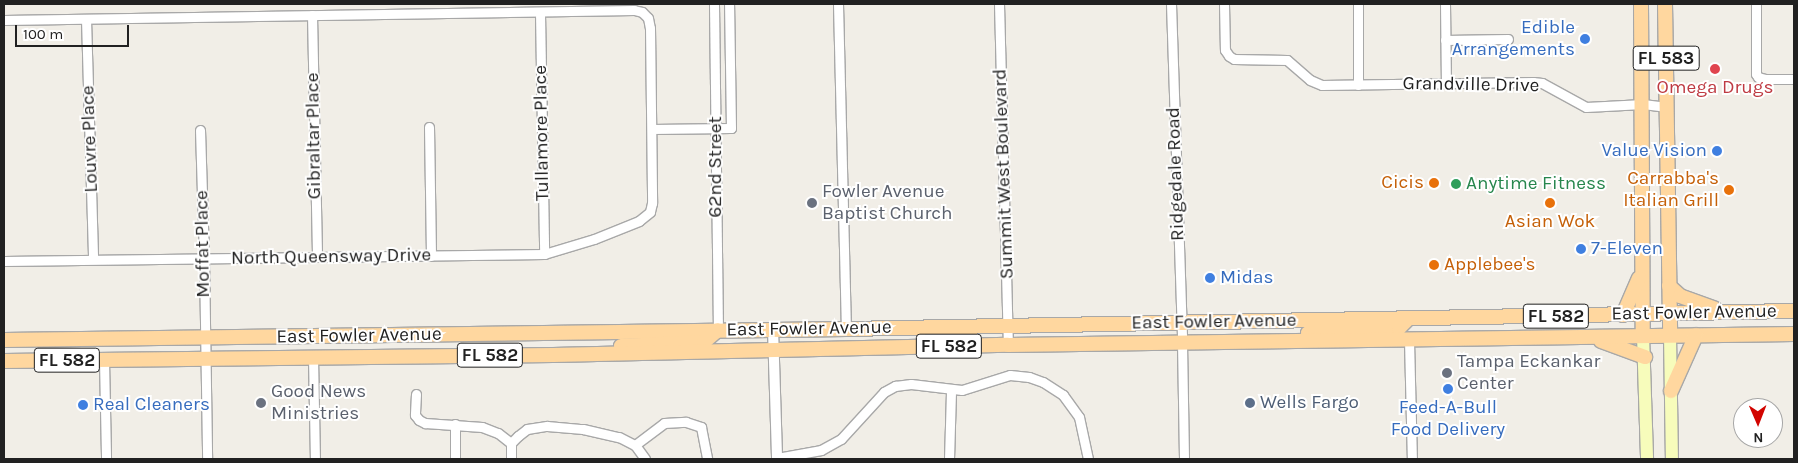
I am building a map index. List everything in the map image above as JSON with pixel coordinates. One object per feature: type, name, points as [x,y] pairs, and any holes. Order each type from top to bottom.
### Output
[{"type":"main road","name":"FL 583","points":[[1641,4],[1643,104],[1641,273],[1643,336]]},
{"type":"main road","name":"FL 583","points":[[1665,4],[1670,335]]},
{"type":"main road","points":[[1623,315],[1641,273]]},
{"type":"main road","points":[[1669,286],[1680,296],[1725,312]]},
{"type":"main road","name":"East Fowler Avenue","points":[[4,340],[846,329],[1794,312]]},
{"type":"main road","points":[[1291,341],[1296,334],[1399,328],[1409,318]]},
{"type":"main road","points":[[553,355],[641,343],[704,342],[718,330]]},
{"type":"main road","name":"East Fowler Avenue","points":[[4,361],[553,355],[1008,345],[1794,334]]},
{"type":"main road","points":[[1670,335],[1672,459]]},
{"type":"main road","points":[[1671,391],[1696,335]]},
{"type":"main road","points":[[1643,336],[1647,459]]},
{"type":"main road","points":[[1589,338],[1617,345],[1645,357]]},
{"type":"street","name":"62nd Street","points":[[714,4],[718,330]]},
{"type":"street","points":[[4,20],[540,13],[634,10],[642,12],[648,18],[650,28],[652,129],[716,129],[731,128],[729,4]]},
{"type":"street","points":[[838,4],[846,329]]},
{"type":"street","name":"Summit West Boulevard","points":[[999,4],[1008,345]]},
{"type":"street","name":"Ridgedale Road","points":[[1171,4],[1184,459]]},
{"type":"street","name":"Grandville Drive","points":[[1224,4],[1225,50],[1229,56],[1234,59],[1287,60],[1310,80],[1322,85],[1533,82],[1542,83],[1586,107],[1643,104],[1667,107]]},
{"type":"street","points":[[1358,4],[1358,85]]},
{"type":"street","points":[[1444,4],[1446,84]]},
{"type":"street","points":[[1756,4],[1756,74],[1758,77],[1766,79],[1794,79]]},
{"type":"street","name":"Tullamore Place","points":[[540,13],[544,254]]},
{"type":"street","name":"Gibraltar Place","points":[[312,15],[317,257]]},
{"type":"street","name":"Louvre Place","points":[[86,20],[93,259]]},
{"type":"street","points":[[1445,40],[1508,39]]},
{"type":"street","points":[[428,127],[431,256]]},
{"type":"street","name":"North Queensway Drive","points":[[4,261],[544,254],[594,239],[639,220],[650,212],[652,203],[652,129]]},
{"type":"street","name":"Moffat Place","points":[[200,130],[207,459]]},
{"type":"street","points":[[773,329],[777,458],[821,450],[842,439],[884,392],[894,386],[911,384],[951,390],[968,389],[1010,375],[1029,377],[1043,382],[1063,395],[1075,409],[1082,425],[1088,459]]},
{"type":"street","points":[[1409,340],[1412,459]]},
{"type":"street","points":[[314,357],[315,459]]},
{"type":"street","points":[[104,360],[106,459]]},
{"type":"street","points":[[950,459],[951,390]]},
{"type":"street","points":[[416,394],[415,415],[419,420],[425,423],[482,427],[498,433],[511,442]]},
{"type":"street","points":[[635,445],[664,423],[686,422],[701,427],[707,459]]},
{"type":"street","points":[[455,424],[455,459]]},
{"type":"street","points":[[511,442],[527,429],[547,426],[583,429],[619,437],[635,445],[645,459]]},
{"type":"street","points":[[511,442],[511,459]]},
{"type":"place","name":"Edible Arrangements","points":[[1585,39]]},
{"type":"place","name":"Omega Drugs","points":[[1715,69]]},
{"type":"place","name":"Value Vision","points":[[1717,151]]},
{"type":"place","name":"Cicis","points":[[1434,183]]},
{"type":"place","name":"Anytime Fitness","points":[[1456,184]]},
{"type":"place","name":"Carrabba's Italian Grill","points":[[1729,190]]},
{"type":"place","name":"Fowler Avenue Baptist Church","points":[[812,203]]},
{"type":"place","name":"Asian Wok","points":[[1550,203]]},
{"type":"place","name":"7-Eleven","points":[[1581,249]]},
{"type":"place","name":"Applebee's","points":[[1434,265]]},
{"type":"place","name":"Midas","points":[[1210,278]]},
{"type":"place","name":"Tampa Eckankar Center","points":[[1447,373]]},
{"type":"place","name":"Feed-A-Bull Food Delivery","points":[[1448,389]]},
{"type":"place","name":"Good News Ministries","points":[[261,403]]},
{"type":"place","name":"Wells Fargo","points":[[1250,403]]},
{"type":"place","name":"Real Cleaners","points":[[83,405]]}]
